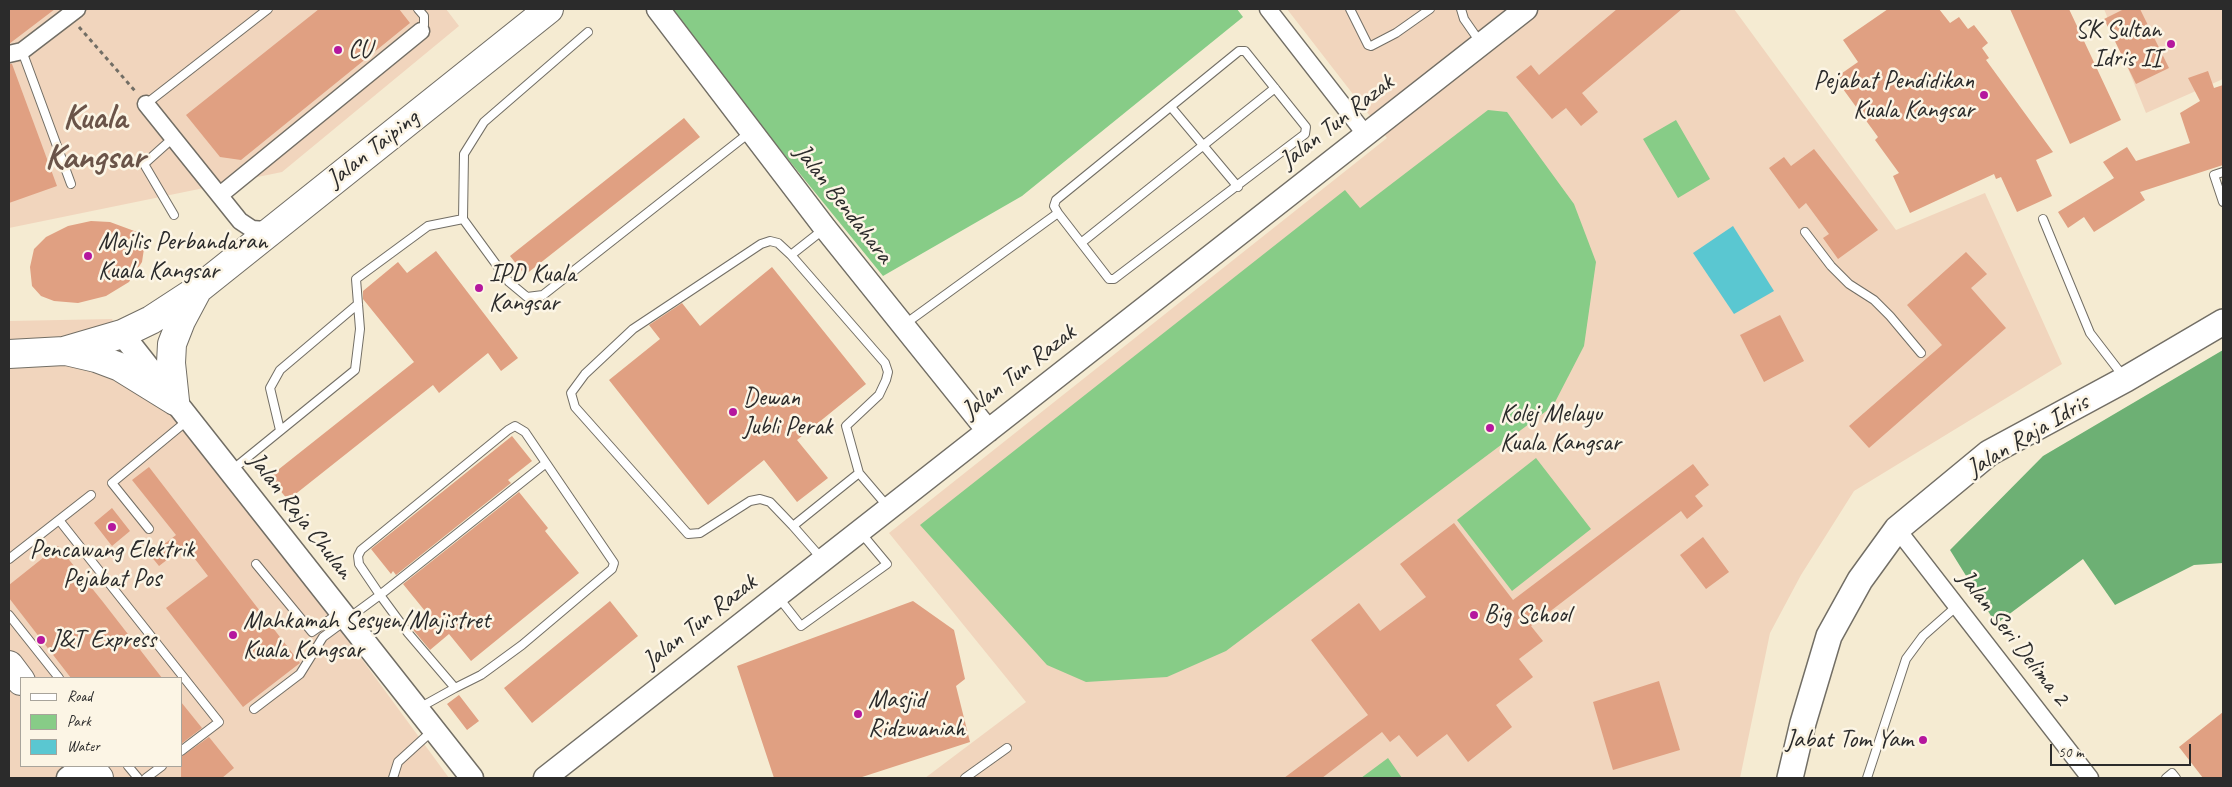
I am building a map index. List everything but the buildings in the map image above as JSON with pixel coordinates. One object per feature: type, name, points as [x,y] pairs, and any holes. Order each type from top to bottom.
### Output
[{"type":"highway","name":"Jalan Taiping","points":[[197,290],[549,9]]},
{"type":"highway","points":[[9,354],[64,351],[122,334],[151,320],[197,290]]},
{"type":"highway","points":[[182,410],[171,362],[172,344],[180,321],[197,290]]},
{"type":"highway","points":[[64,351],[96,358],[120,367],[182,410]]},
{"type":"highway","points":[[9,665],[20,680]]},
{"type":"highway","points":[[90,767],[99,778]]},
{"type":"main road","name":"Jalan Raja Idris","points":[[1790,778],[1803,723],[1829,636],[1860,580],[1897,529],[1989,453],[2126,380],[2223,322]]},
{"type":"street","name":"Jalan Bendahara","points":[[658,9],[825,228],[988,431]]},
{"type":"street","points":[[1268,9],[1366,134]]},
{"type":"street","name":"Jalan Tun Razak","points":[[545,778],[1526,9]]},
{"type":"street","points":[[15,52],[69,11]]},
{"type":"street","points":[[220,195],[421,31]]},
{"type":"street","points":[[146,104],[240,221],[252,230],[273,228]]},
{"type":"street","points":[[235,258],[243,238],[240,221]]},
{"type":"street","name":"Jalan Raja Chulan","points":[[122,334],[472,778]]},
{"type":"street","name":"Jalan Seri Delima 2","points":[[1897,529],[2090,778]]},
{"type":"street","points":[[68,778],[83,767]]},
{"type":"lane","points":[[146,104],[268,9]]},
{"type":"lane","points":[[418,9],[424,16],[424,25],[421,31]]},
{"type":"lane","points":[[1350,9],[1368,45],[1372,46],[1396,33],[1430,9]]},
{"type":"lane","points":[[1461,9],[1464,19],[1482,44]]},
{"type":"lane","points":[[588,32],[484,122],[464,154],[463,219],[509,282],[527,297],[543,295],[750,131]]},
{"type":"lane","points":[[1242,50],[1245,51],[1275,88],[1306,127],[1307,131],[1238,187],[1114,279],[1109,279],[1058,213],[1054,206],[1056,200],[1171,107],[1242,50]]},
{"type":"lane","points":[[15,52],[71,184]]},
{"type":"lane","points":[[1081,243],[1275,88]]},
{"type":"lane","points":[[1171,107],[1238,187]]},
{"type":"lane","points":[[174,138],[144,164],[174,215]]},
{"type":"lane","points":[[2223,172],[2214,175],[2223,202]]},
{"type":"lane","points":[[904,326],[1058,213]]},
{"type":"lane","points":[[230,471],[355,370],[360,329],[356,279],[428,226],[463,219]]},
{"type":"lane","points":[[2043,219],[2090,333],[2126,380]]},
{"type":"lane","points":[[792,255],[825,228]]},
{"type":"lane","points":[[1805,232],[1831,266],[1849,284],[1874,300],[1890,316],[1920,353]]},
{"type":"lane","points":[[823,560],[770,502],[760,499],[750,501],[700,534],[688,534],[575,407],[571,393],[585,374],[632,329],[761,244],[770,241],[778,243],[792,255],[885,363],[888,372],[879,395],[846,426],[859,473],[890,508]]},
{"type":"lane","points":[[280,430],[270,388],[280,370],[358,304]]},
{"type":"lane","points":[[150,529],[112,483],[182,410]]},
{"type":"lane","points":[[417,709],[481,674],[522,645],[612,569],[614,562],[521,428],[515,426],[361,550],[358,556],[360,564],[380,595],[408,633],[454,688]]},
{"type":"lane","points":[[256,564],[312,632],[380,595],[546,463]]},
{"type":"lane","points":[[793,526],[859,473]]},
{"type":"lane","points":[[9,560],[90,495]]},
{"type":"lane","points":[[59,520],[219,722],[182,750]]},
{"type":"lane","points":[[777,596],[801,626],[887,564],[860,532]]},
{"type":"lane","points":[[1867,778],[1906,659],[1923,636],[1957,606]]},
{"type":"lane","points":[[9,615],[58,677]]},
{"type":"lane","points":[[254,709],[300,674],[323,636],[344,616]]},
{"type":"lane","points":[[392,778],[398,762],[434,730]]},
{"type":"lane","points":[[965,778],[1007,748]]},
{"type":"lane","points":[[129,767],[138,778]]},
{"type":"lane","points":[[146,778],[161,767]]},
{"type":"lane","points":[[2166,778],[2172,773],[2176,778]]},
{"type":"path","points":[[69,11],[146,104]]},
{"type":"shaded area","points":[[9,9],[446,9],[459,26],[282,172],[9,228]]},
{"type":"shaded area","name":"Kolej Melayu Kuala Kangsar","points":[[1287,9],[1734,9],[1896,230],[1985,193],[2062,364],[1854,491],[1801,575],[1770,633],[1740,778],[925,778],[1026,702],[889,533],[1387,138]]},
{"type":"shaded area","name":"SK Sultan Idris II","points":[[2104,9],[2223,9],[2223,79],[2146,113]]},
{"type":"shaded area","points":[[112,319],[449,778],[9,778],[9,321]]},
{"type":"green space","points":[[673,9],[1237,9],[1243,17],[1022,196],[883,276],[696,46]]},
{"type":"green space","points":[[1488,110],[1507,112],[1574,204],[1596,262],[1584,346],[1553,406],[1226,651],[1167,677],[1086,682],[1047,665],[920,525],[1345,190],[1360,208]]},
{"type":"green space","points":[[1676,120],[1710,179],[1678,198],[1643,139]]},
{"type":"green space","points":[[2223,350],[2223,563],[2194,565],[2115,605],[2083,559],[1996,624],[1950,550],[2043,456]]},
{"type":"green space","points":[[1536,458],[1591,529],[1512,591],[1457,520]]},
{"type":"green space","points":[[1388,758],[1402,778],[1361,778]]},
{"type":"water","points":[[1733,226],[1774,291],[1734,314],[1693,253]]},
{"type":"place","name":"SK Sultan Idris II","points":[[2171,44]]},
{"type":"place","name":"CU","points":[[338,50]]},
{"type":"place","name":"Pejabat Pendidikan Kuala Kangsar","points":[[1984,95]]},
{"type":"place","name":"Majlis Perbandaran Kuala Kangsar","points":[[88,256]]},
{"type":"place","name":"IPD Kuala Kangsar","points":[[479,288]]},
{"type":"place","name":"Dewan Jubli Perak","points":[[733,412]]},
{"type":"place","name":"Kolej Melayu Kuala Kangsar","points":[[1490,428]]},
{"type":"place","name":"Pencawang Elektrik Pejabat Pos","points":[[112,527]]},
{"type":"place","name":"Big School","points":[[1474,615]]},
{"type":"place","name":"Mahkamah Sesyen/Majistret Kuala Kangsar","points":[[233,635]]},
{"type":"place","name":"J&T Express","points":[[41,640]]},
{"type":"place","name":"Masjid Ridzwaniah","points":[[858,714]]},
{"type":"place","name":"Jabat Tom Yam","points":[[1923,740]]},
{"type":"district","name":"Kuala Kangsar","points":[[95,139]]}]
